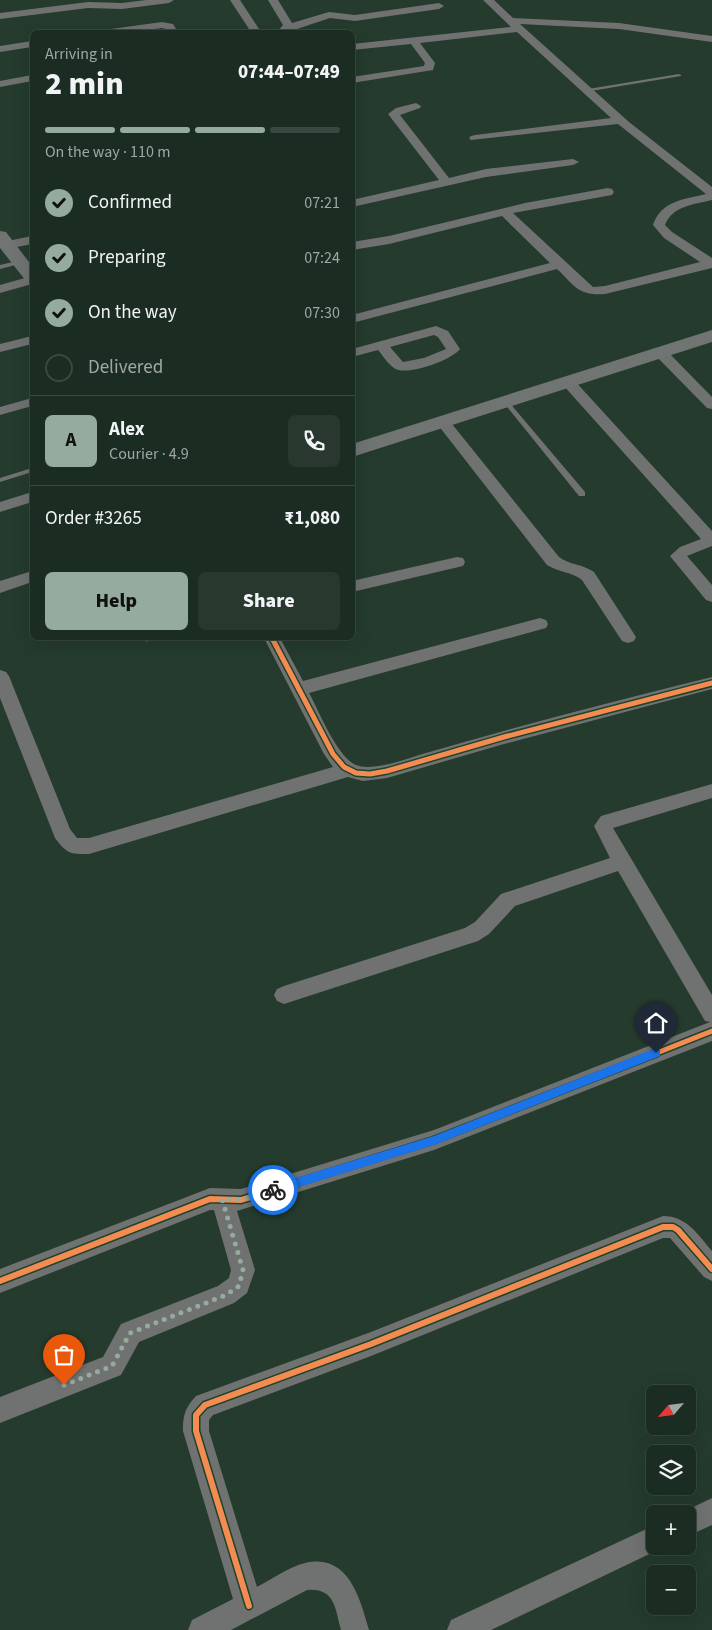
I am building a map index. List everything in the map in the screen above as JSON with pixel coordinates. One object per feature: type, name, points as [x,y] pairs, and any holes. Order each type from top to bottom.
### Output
[{"type":"street","points":[[0,16],[88,5],[115,3],[136,5],[169,0]]},
{"type":"street","points":[[234,0],[255,30]]},
{"type":"street","points":[[273,0],[285,30],[329,15],[355,18],[439,6]]},
{"type":"street","points":[[488,0],[619,120],[712,194]]},
{"type":"street","points":[[510,21],[619,26],[712,40]]},
{"type":"street","points":[[126,30],[162,25],[169,26],[172,30]]},
{"type":"street","points":[[355,47],[519,29]]},
{"type":"street","points":[[355,80],[430,68],[430,63],[413,40]]},
{"type":"street","points":[[0,49],[30,44]]},
{"type":"street","points":[[0,84],[30,78]]},
{"type":"street","points":[[416,106],[396,111],[394,114],[446,183]]},
{"type":"street","points":[[475,138],[619,120]]},
{"type":"street","points":[[355,203],[494,172],[573,162]]},
{"type":"street","points":[[355,246],[388,240],[505,212],[608,192]]},
{"type":"street","points":[[711,264],[668,235],[659,225],[663,214],[676,206],[712,194]]},
{"type":"street","points":[[505,212],[586,289],[594,291],[711,264]]},
{"type":"street","points":[[4,240],[30,240]]},
{"type":"street","points":[[4,240],[30,276]]},
{"type":"street","points":[[355,318],[560,264]]},
{"type":"street","points":[[0,289],[30,280]]},
{"type":"street","points":[[355,450],[712,336]]},
{"type":"street","points":[[0,348],[30,340]]},
{"type":"street","points":[[355,352],[382,346]]},
{"type":"street","points":[[660,352],[712,405]]},
{"type":"street","points":[[568,382],[710,540],[706,544],[682,551],[678,556],[712,596]]},
{"type":"street","points":[[0,411],[30,403]]},
{"type":"street","points":[[443,422],[553,561],[561,566],[581,570],[588,576],[628,637]]},
{"type":"street","points":[[0,507],[30,497]]},
{"type":"street","points":[[355,585],[457,562]]},
{"type":"street","points":[[0,587],[30,577]]},
{"type":"street","points":[[299,689],[540,624]]},
{"type":"street","points":[[273,640],[333,754],[347,770],[358,774],[387,771],[504,737],[712,684]]},
{"type":"street","points":[[0,676],[62,833],[72,846],[89,846],[347,770]]},
{"type":"street","points":[[712,791],[616,818],[605,823],[603,826],[605,833],[712,1014]]},
{"type":"street","points":[[284,995],[471,935],[482,929],[497,909],[508,900],[622,862]]},
{"type":"street","points":[[0,1281],[210,1199],[241,1200],[434,1140],[712,1031]]},
{"type":"street","points":[[0,1410],[112,1366],[130,1333],[226,1295],[239,1286],[243,1270],[222,1199]]},
{"type":"street","points":[[249,1606],[196,1431],[196,1415],[205,1405],[371,1344],[663,1227],[673,1227],[678,1230],[712,1269]]},
{"type":"street","points":[[696,1519],[712,1511]]},
{"type":"street","points":[[461,1630],[646,1542]]},
{"type":"street","points":[[202,1630],[306,1577],[324,1575],[333,1580],[339,1587],[346,1600],[356,1630]]},
{"type":"lane","points":[[585,90],[679,74]]},
{"type":"lane","points":[[0,267],[21,262]]},
{"type":"lane","points":[[506,402],[582,494]]},
{"type":"lane","points":[[0,480],[30,471]]},
{"type":"cycle path","points":[[273,640],[333,754],[344,767],[363,774],[387,771],[504,737],[712,683]]},
{"type":"cycle path","points":[[0,1281],[210,1199],[241,1200],[434,1140],[712,1031]]},
{"type":"cycle path","points":[[249,1606],[196,1431],[196,1415],[205,1405],[371,1344],[663,1227],[673,1227],[678,1230],[712,1269]]},
{"type":"way so far","points":[[64,1385],[112,1366],[130,1333],[226,1295],[239,1286],[243,1270],[222,1199],[241,1200],[273,1190]]},
{"type":"route","points":[[273,1190],[434,1140],[656,1053]]}]
